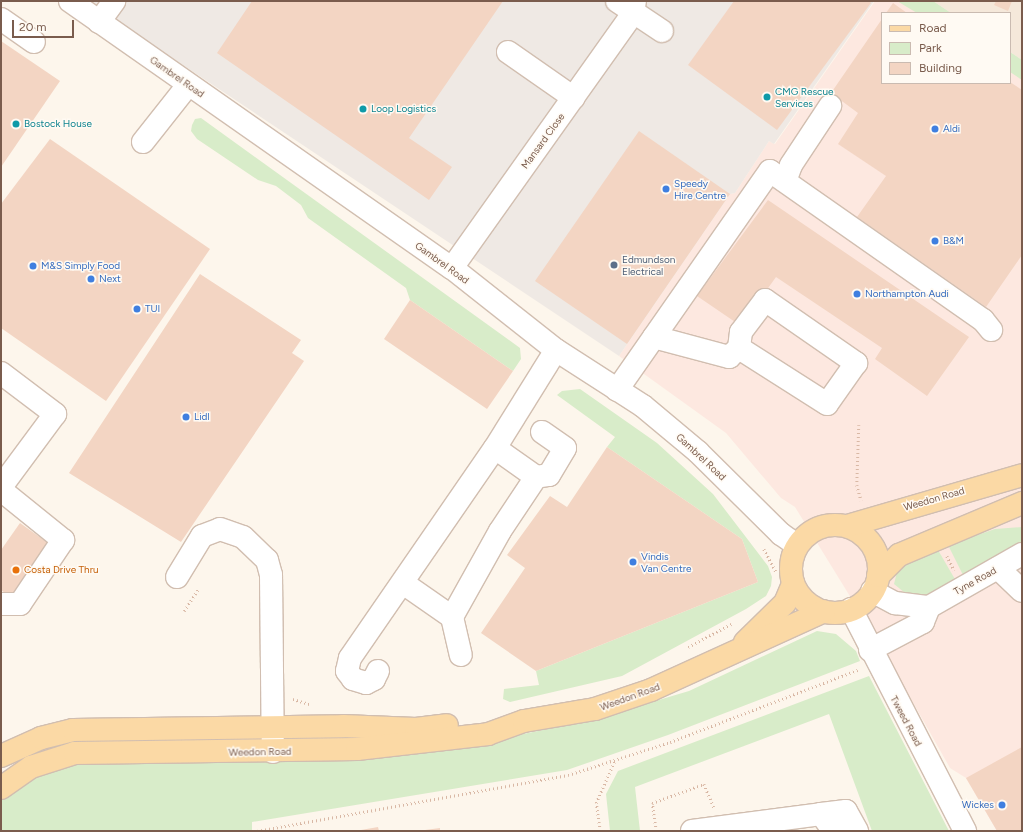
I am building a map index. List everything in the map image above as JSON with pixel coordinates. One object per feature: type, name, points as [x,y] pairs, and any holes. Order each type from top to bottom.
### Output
[{"type":"main road","name":"Weedon Road","points":[[846,526],[1022,475]]},
{"type":"main road","points":[[875,583],[878,563],[868,540],[846,526],[818,528],[797,545],[785,582],[811,606],[824,611],[851,609],[875,583],[899,555],[1022,502]]},
{"type":"main road","name":"Weedon Road","points":[[731,654],[772,619],[785,603],[785,582]]},
{"type":"main road","name":"Weedon Road","points":[[1,788],[31,767],[75,753],[273,752],[409,745],[488,734],[524,721],[595,709],[651,690],[824,611]]},
{"type":"main road","name":"Weedon Road","points":[[1,756],[41,738],[73,730],[273,728],[416,729],[499,719],[524,721]]},
{"type":"street","name":"Gambrel Road","points":[[70,1],[452,268],[556,350],[617,390],[692,447],[781,534],[797,545]]},
{"type":"street","points":[[99,22],[114,1]]},
{"type":"street","points":[[628,5],[662,31]]},
{"type":"street","name":"Mansard Close","points":[[452,268],[574,98],[628,5]]},
{"type":"street","points":[[1,19],[34,42]]},
{"type":"street","points":[[508,52],[574,98]]},
{"type":"street","points":[[143,142],[188,84]]},
{"type":"street","points":[[785,181],[791,165],[830,106]]},
{"type":"street","points":[[617,390],[770,171],[983,320],[991,330]]},
{"type":"street","points":[[654,337],[730,357],[739,348],[741,332],[765,300],[856,363],[827,404],[739,348]]},
{"type":"street","points":[[378,671],[374,679],[366,683],[353,680],[347,671],[350,658],[495,448],[556,350]]},
{"type":"street","points":[[1,373],[55,414],[1,488],[63,540],[20,604],[1,604]]},
{"type":"street","points":[[495,448],[536,477],[548,475],[565,448],[542,432]]},
{"type":"street","points":[[452,617],[500,531],[536,477]]},
{"type":"street","points":[[177,577],[202,536],[220,529],[243,537],[267,560],[271,575],[273,752]]},
{"type":"street","name":"Tyne Road","points":[[929,607],[1022,554]]},
{"type":"street","points":[[998,568],[1022,591]]},
{"type":"street","points":[[403,583],[452,617],[461,655]]},
{"type":"street","points":[[873,656],[923,622],[929,607],[895,603],[875,583]]},
{"type":"street","name":"Tweed Road","points":[[851,609],[873,656],[965,831]]},
{"type":"street","points":[[692,831],[817,823],[846,810],[857,831]]},
{"type":"path","points":[[859,425],[857,485],[861,502]]},
{"type":"path","points":[[764,549],[785,582]]},
{"type":"path","points":[[946,553],[956,574]]},
{"type":"path","points":[[184,611],[199,588]]},
{"type":"path","points":[[684,650],[738,620]]},
{"type":"path","points":[[256,831],[568,775],[614,760],[873,656]]},
{"type":"path","points":[[272,698],[300,699],[311,706]]},
{"type":"path","points":[[600,831],[596,803],[614,760]]},
{"type":"path","points":[[656,831],[652,803],[704,784],[715,811],[722,810]]},
{"type":"shaded area","points":[[87,1],[874,1],[774,144],[769,141],[735,193],[730,194],[619,356]]},
{"type":"shaded area","points":[[875,1],[933,1],[950,12],[881,12],[881,84],[1011,84],[1011,53],[1022,60],[1022,831],[997,831],[966,778],[950,768],[888,658],[795,507],[781,498],[726,433],[619,356],[730,194],[735,193],[769,141],[775,144]]},
{"type":"shaded area","points":[[933,1],[1022,1],[1022,60],[1011,53],[1011,12],[950,12]]},
{"type":"green space","points":[[897,1],[933,1],[950,12],[915,12]]},
{"type":"green space","points":[[1011,53],[1022,60],[1022,80],[1011,73]]},
{"type":"green space","points":[[201,118],[520,348],[521,359],[513,371],[410,300],[406,288],[308,218],[301,205],[276,186],[258,180],[197,139],[191,131],[192,125],[195,119]]},
{"type":"green space","points":[[580,389],[657,443],[713,494],[768,566],[772,577],[771,586],[766,596],[746,609],[622,676],[510,702],[503,699],[504,689],[539,685],[536,671],[758,582],[742,539],[607,447],[615,437],[557,395],[562,391]]},
{"type":"green space","points":[[1022,527],[1022,542],[964,577],[948,545],[995,529]]},
{"type":"green space","points":[[938,550],[956,581],[929,597],[910,597],[894,584],[898,568]]},
{"type":"green space","points":[[817,631],[836,634],[856,651],[860,661],[668,735],[567,770],[252,822],[252,831],[1,831],[1,796],[64,762],[468,745],[588,721],[689,691]]},
{"type":"green space","points":[[869,676],[949,831],[872,831],[829,714],[635,787],[640,831],[610,831],[606,794],[618,771]]},
{"type":"building","name":"Loop Logistics","points":[[252,1],[503,1],[409,138],[452,167],[429,200],[217,53]]},
{"type":"building","name":"CMG Rescue Services","points":[[734,1],[869,1],[871,3],[777,130],[688,65]]},
{"type":"building","points":[[996,1],[1012,1],[1008,11],[994,5]]},
{"type":"building","points":[[893,3],[906,12],[887,12]]},
{"type":"building","name":"Aldi","points":[[881,20],[881,84],[1011,84],[1011,83],[1022,90],[1022,255],[986,307],[857,217],[886,176],[838,144],[858,113],[831,93]]},
{"type":"building","name":"Bostock House","points":[[1,41],[60,81],[1,167]]},
{"type":"building","name":"Edmundson Electrical","points":[[639,131],[730,194],[627,344],[535,281]]},
{"type":"building","points":[[50,139],[210,249],[106,401],[1,328],[1,204]]},
{"type":"building","points":[[768,200],[969,337],[927,396],[875,359],[882,348],[776,277],[741,326],[697,296]]},
{"type":"building","name":"Lidl","points":[[200,274],[301,340],[292,353],[304,361],[181,542],[69,473]]},
{"type":"building","points":[[410,300],[513,371],[487,409],[384,339]]},
{"type":"building","name":"Vindis Van Centre","points":[[607,447],[742,539],[758,582],[536,671],[481,633],[525,568],[507,555],[550,496],[567,507]]},
{"type":"building","name":"Costa Drive Thru","points":[[20,523],[48,543],[13,599],[1,590],[1,550]]},
{"type":"building","name":"Wickes","points":[[1022,747],[1022,831],[997,831],[966,778]]},
{"type":"building","points":[[378,827],[379,831],[361,831],[361,830]]},
{"type":"building","points":[[440,828],[440,831],[425,831],[425,830]]},
{"type":"place","name":"CMG Rescue Services","points":[[767,97]]},
{"type":"place","name":"Loop Logistics","points":[[363,109]]},
{"type":"place","name":"Bostock House","points":[[16,124]]},
{"type":"place","name":"Aldi","points":[[935,129]]},
{"type":"place","name":"Speedy Hire Centre","points":[[666,189]]},
{"type":"place","name":"B&M","points":[[935,241]]},
{"type":"place","name":"Edmundson Electrical","points":[[614,265]]},
{"type":"place","name":"M&S Simply Food","points":[[33,266]]},
{"type":"place","name":"Next","points":[[91,279]]},
{"type":"place","name":"Northampton Audi","points":[[857,294]]},
{"type":"place","name":"TUI","points":[[137,309]]},
{"type":"place","name":"Lidl","points":[[186,417]]},
{"type":"place","name":"Vindis Van Centre","points":[[633,562]]},
{"type":"place","name":"Costa Drive Thru","points":[[16,570]]},
{"type":"place","name":"Wickes","points":[[1002,805]]}]
